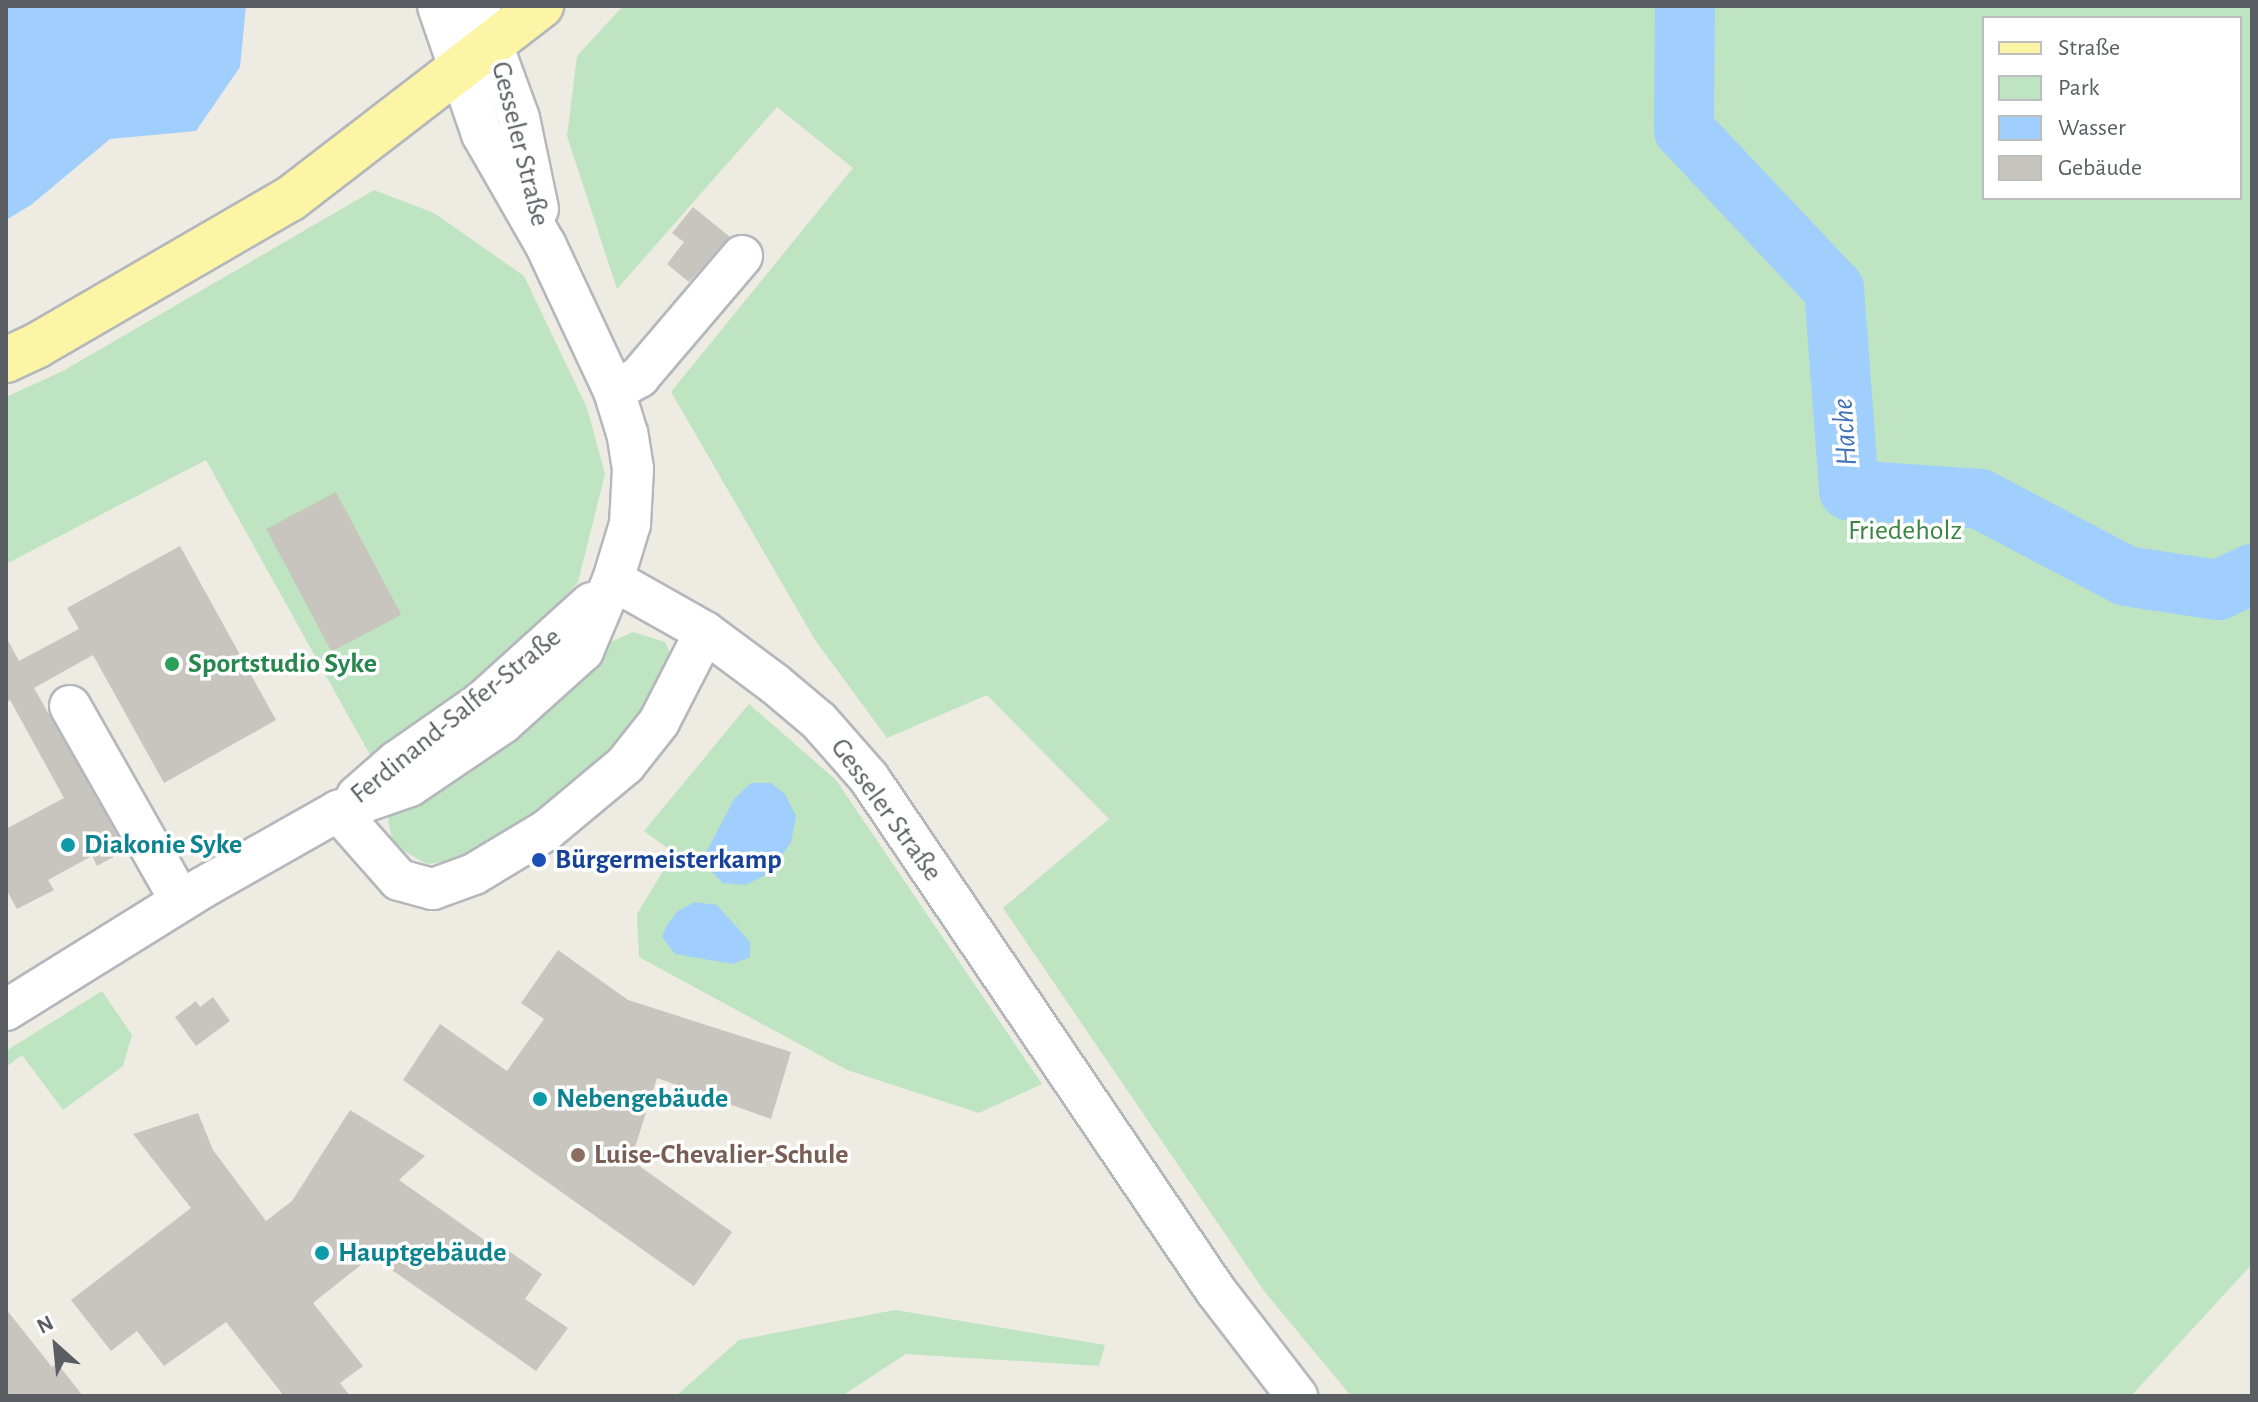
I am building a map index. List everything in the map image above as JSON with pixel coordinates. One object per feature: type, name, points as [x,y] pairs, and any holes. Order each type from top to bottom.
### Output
[{"type":"main road","points":[[6,360],[36,346],[290,199],[460,71],[486,25],[541,6]]},
{"type":"street","name":"Gesseler Straße","points":[[438,6],[482,134],[545,244],[614,391],[633,469],[630,524],[613,580],[705,632],[819,721],[869,778],[1216,1291],[1297,1396]]},
{"type":"street","name":"Gesseler Straße","points":[[486,25],[519,118],[545,244]]},
{"type":"street","points":[[614,391],[639,377],[742,256]]},
{"type":"street","name":"Ferdinand-Salfer-Straße","points":[[6,1010],[181,901],[338,811],[410,786],[503,723],[583,651],[613,580]]},
{"type":"street","points":[[338,811],[399,880],[433,889],[474,874],[547,830],[625,765],[659,722],[705,632]]},
{"type":"street","points":[[70,706],[181,901]]},
{"type":"green space","name":"Friedeholz","points":[[623,6],[2252,6],[2252,1264],[2131,1396],[1351,1396],[1264,1291],[1003,908],[1109,819],[987,695],[887,738],[815,640],[671,392],[853,168],[777,107],[617,289],[567,136],[577,56]]},
{"type":"green space","points":[[374,190],[434,213],[524,276],[587,408],[605,474],[578,582],[506,660],[374,762],[206,460],[6,564],[6,397],[63,371]]},
{"type":"green space","points":[[633,632],[665,642],[676,666],[650,708],[554,802],[470,858],[427,864],[393,845],[388,819],[395,807],[602,646]]},
{"type":"green space","points":[[749,704],[836,780],[1042,1084],[979,1113],[847,1070],[639,957],[637,914],[674,853],[644,831]]},
{"type":"green space","points":[[102,991],[132,1035],[123,1066],[63,1110],[22,1055],[6,1067],[6,1051]]},
{"type":"green space","points":[[895,1310],[1105,1345],[1099,1366],[906,1354],[842,1396],[676,1396],[739,1340]]},
{"type":"water","points":[[6,6],[246,6],[240,67],[196,131],[110,139],[31,205],[6,220]]},
{"type":"water","points":[[751,783],[771,783],[785,794],[796,816],[791,842],[770,873],[745,885],[723,883],[708,868],[707,851],[734,799]]},
{"type":"water","points":[[695,902],[717,905],[750,942],[750,957],[733,964],[675,954],[662,937],[678,911]]},
{"type":"building","points":[[693,207],[730,237],[689,282],[667,264],[684,242],[672,233]]},
{"type":"building","points":[[336,492],[401,615],[332,652],[266,529]]},
{"type":"building","name":"Sportstudio Syke","points":[[180,546],[276,720],[164,783],[93,655],[34,688],[126,850],[97,866],[92,856],[48,880],[54,890],[17,909],[6,889],[6,829],[64,798],[10,700],[6,703],[6,637],[19,661],[79,629],[67,608]]},
{"type":"building","name":"Nebengebäude","points":[[558,950],[628,1000],[791,1052],[771,1119],[657,1078],[631,1160],[732,1232],[694,1286],[403,1080],[440,1024],[507,1071],[544,1019],[521,1003]]},
{"type":"building","points":[[213,997],[230,1021],[196,1046],[175,1017],[196,1001],[200,1007]]},
{"type":"building","name":"Hauptgebäude","points":[[350,1110],[425,1156],[399,1180],[500,1251],[503,1247],[542,1274],[525,1299],[568,1328],[536,1371],[372,1256],[313,1303],[363,1366],[340,1383],[350,1396],[284,1396],[226,1322],[164,1366],[137,1331],[111,1351],[71,1300],[191,1208],[133,1134],[198,1113],[213,1150],[266,1221],[292,1201]]},
{"type":"building","points":[[6,1309],[52,1367],[57,1363],[83,1396],[6,1396]]},
{"type":"waterway","name":"Hache","points":[[1685,6],[1684,130],[1834,289],[1849,490],[1980,499],[2126,576],[2218,590],[2252,574]]},
{"type":"place","name":"Sportstudio Syke","points":[[172,664]]},
{"type":"place","name":"Diakonie Syke","points":[[68,845]]},
{"type":"place","name":"Bürgermeisterkamp","points":[[539,860]]},
{"type":"place","name":"Nebengebäude","points":[[540,1099]]},
{"type":"place","name":"Luise-Chevalier-Schule","points":[[578,1155]]},
{"type":"place","name":"Hauptgebäude","points":[[322,1253]]}]
